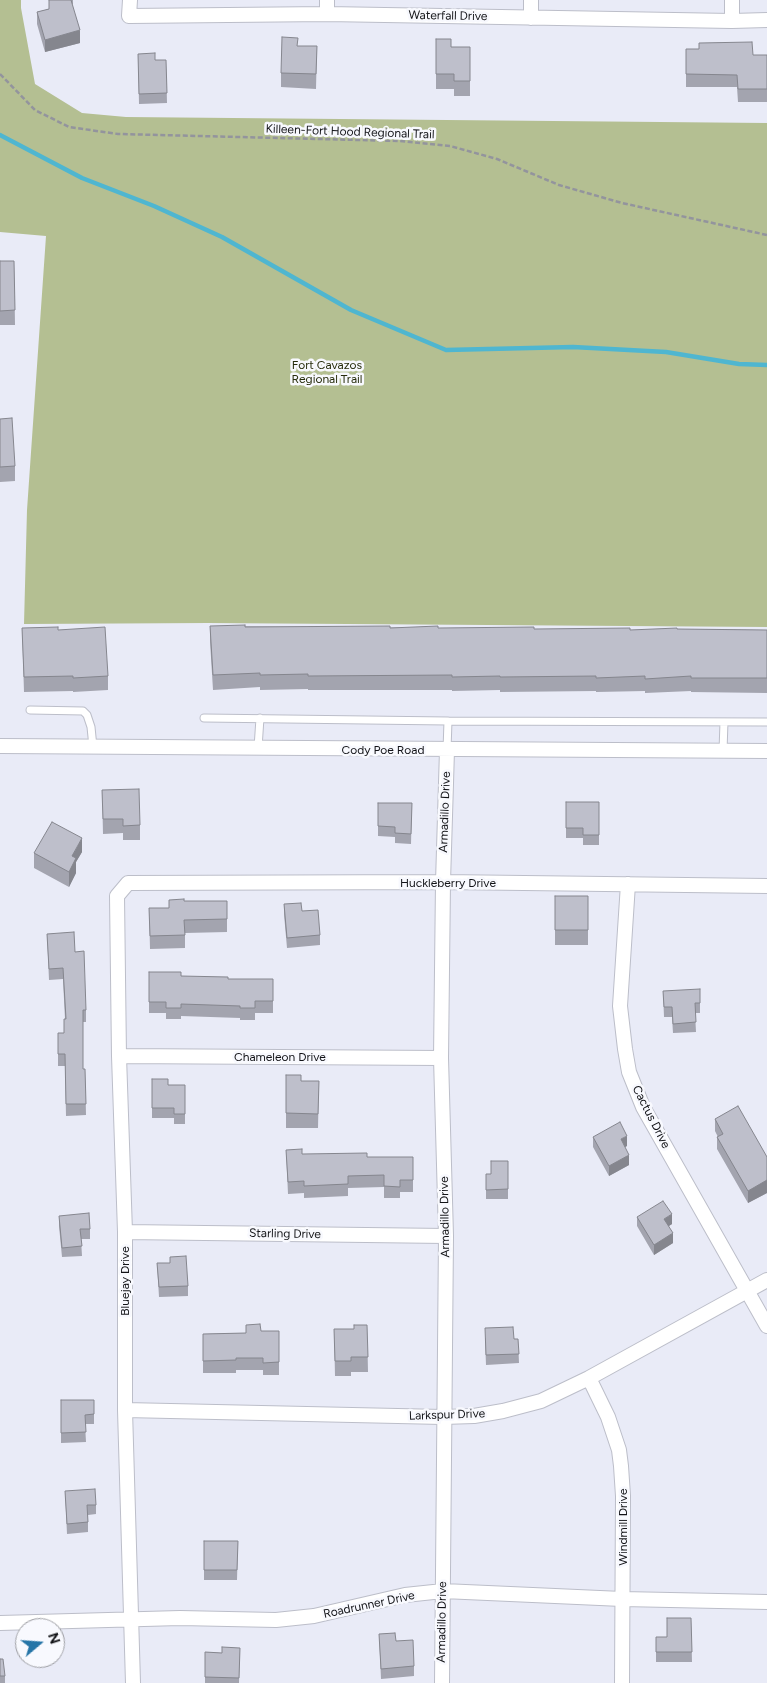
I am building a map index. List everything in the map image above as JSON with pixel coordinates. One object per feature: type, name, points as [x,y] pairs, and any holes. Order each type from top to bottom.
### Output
[{"type":"street","name":"Waterfall Drive","points":[[130,0],[130,16],[327,7],[531,18],[767,20]]},
{"type":"street","points":[[531,0],[531,18]]},
{"type":"street","points":[[732,0],[732,20]]},
{"type":"street","name":"Cody Poe Road","points":[[0,746],[767,751]]},
{"type":"street","name":"Armadillo Drive","points":[[442,1683],[446,1236],[441,1058],[447,750]]},
{"type":"street","name":"Huckleberry Drive","points":[[128,884],[443,882],[767,886]]},
{"type":"street","name":"Bluejay Drive","points":[[128,884],[117,896],[125,1232],[125,1410],[133,1683]]},
{"type":"street","name":"Cactus Drive","points":[[628,884],[620,1006],[629,1072],[643,1107],[767,1326]]},
{"type":"street","name":"Chameleon Drive","points":[[120,1056],[441,1058]]},
{"type":"street","name":"Starling Drive","points":[[125,1232],[446,1236]]},
{"type":"street","name":"Larkspur Drive","points":[[125,1410],[443,1417],[474,1416],[521,1407],[541,1401],[589,1378],[767,1280]]},
{"type":"street","name":"Windmill Drive","points":[[589,1378],[608,1417],[619,1450],[624,1496],[622,1683]]},
{"type":"street","name":"Roadrunner Drive","points":[[0,1623],[180,1618],[276,1620],[347,1610],[405,1595],[443,1591],[622,1600],[767,1602]]},
{"type":"lane","points":[[30,710],[83,711],[87,715],[91,726],[92,747]]},
{"type":"lane","points":[[204,718],[767,722]]},
{"type":"lane","points":[[258,749],[260,718]]},
{"type":"lane","points":[[447,750],[448,721]]},
{"type":"lane","points":[[723,751],[724,722]]},
{"type":"path","name":"Killeen-Fort Hood Regional Trail","points":[[0,74],[35,110],[68,127],[118,134],[400,141],[450,146],[497,159],[559,185],[622,203],[767,235]]},
{"type":"green space","name":"Fort Cavazos Regional Trail","points":[[0,0],[21,0],[35,84],[82,113],[126,117],[767,123],[767,627],[208,623],[24,624],[27,510],[46,236],[0,232]]},
{"type":"building","points":[[49,0],[71,0],[80,30],[45,40],[37,12],[49,9]]},
{"type":"building","points":[[282,37],[298,38],[297,46],[317,46],[316,74],[281,73]]},
{"type":"building","points":[[436,39],[451,39],[451,47],[470,47],[470,81],[454,81],[454,74],[436,74]]},
{"type":"building","points":[[752,42],[753,55],[767,55],[767,89],[738,89],[737,75],[686,74],[686,49],[699,49],[699,43]]},
{"type":"building","points":[[155,53],[155,60],[166,60],[167,93],[139,94],[138,54]]},
{"type":"building","points":[[0,261],[14,261],[15,310],[0,311]]},
{"type":"building","points":[[12,418],[15,466],[0,467],[0,419]]},
{"type":"building","points":[[245,625],[245,627],[390,626],[390,628],[438,626],[438,628],[534,627],[534,629],[630,628],[630,630],[677,628],[767,630],[767,678],[691,678],[691,676],[645,679],[645,676],[596,678],[596,676],[452,677],[452,675],[308,676],[308,674],[260,675],[260,673],[213,675],[210,626]]},
{"type":"building","points":[[58,627],[58,630],[105,627],[108,676],[73,678],[73,676],[24,677],[22,628]]},
{"type":"building","points":[[139,789],[140,825],[123,826],[123,819],[103,819],[102,790]]},
{"type":"building","points":[[566,802],[599,802],[599,835],[583,835],[583,828],[566,828]]},
{"type":"building","points":[[378,803],[412,803],[411,834],[395,833],[395,827],[378,826]]},
{"type":"building","points":[[52,822],[82,838],[72,856],[76,858],[69,872],[34,853]]},
{"type":"building","points":[[555,896],[588,896],[588,930],[555,930]]},
{"type":"building","points":[[184,899],[184,901],[227,901],[227,919],[184,920],[185,935],[150,936],[149,908],[169,908],[169,900]]},
{"type":"building","points":[[301,903],[302,911],[318,910],[320,935],[287,938],[284,904]]},
{"type":"building","points":[[74,932],[75,952],[84,951],[86,1010],[83,1010],[83,1069],[85,1069],[86,1104],[66,1104],[65,1054],[58,1054],[58,1033],[64,1033],[64,1019],[66,1019],[63,968],[49,969],[47,934]]},
{"type":"building","points":[[149,972],[181,972],[181,976],[228,977],[228,979],[273,979],[273,1001],[255,1001],[255,1008],[181,1004],[181,1008],[166,1008],[166,1002],[149,1002]]},
{"type":"building","points":[[700,989],[700,1003],[695,1003],[696,1022],[673,1024],[672,1007],[664,1007],[663,991]]},
{"type":"building","points":[[286,1075],[301,1075],[301,1081],[319,1081],[318,1114],[286,1113]]},
{"type":"building","points":[[152,1079],[168,1079],[168,1085],[185,1085],[185,1114],[174,1114],[174,1108],[152,1108]]},
{"type":"building","points":[[738,1106],[767,1157],[767,1180],[748,1191],[717,1137],[723,1134],[715,1119]]},
{"type":"building","points":[[620,1122],[627,1136],[621,1139],[629,1155],[609,1166],[593,1137]]},
{"type":"building","points":[[302,1149],[302,1154],[367,1153],[367,1157],[413,1157],[413,1180],[400,1180],[400,1187],[384,1186],[384,1175],[348,1176],[348,1184],[304,1186],[304,1181],[288,1182],[286,1150]]},
{"type":"building","points":[[491,1161],[508,1161],[508,1189],[486,1190],[486,1174],[491,1174]]},
{"type":"building","points":[[663,1201],[672,1214],[664,1219],[673,1233],[654,1245],[637,1217]]},
{"type":"building","points":[[89,1213],[90,1229],[80,1229],[82,1246],[62,1248],[59,1216]]},
{"type":"building","points":[[186,1256],[188,1286],[159,1287],[157,1263],[170,1263],[170,1257]]},
{"type":"building","points":[[260,1324],[261,1331],[279,1331],[279,1362],[263,1363],[263,1358],[203,1361],[203,1334],[246,1333],[246,1325]]},
{"type":"building","points":[[354,1325],[367,1325],[368,1357],[351,1357],[351,1361],[335,1361],[334,1329],[354,1329]]},
{"type":"building","points":[[513,1327],[514,1339],[518,1339],[519,1354],[486,1355],[485,1328]]},
{"type":"building","points":[[61,1400],[94,1400],[94,1414],[85,1415],[86,1432],[61,1433]]},
{"type":"building","points":[[95,1489],[96,1505],[87,1505],[88,1522],[67,1524],[65,1491]]},
{"type":"building","points":[[204,1541],[238,1541],[237,1570],[204,1570]]},
{"type":"building","points":[[667,1618],[691,1618],[692,1652],[656,1652],[656,1637],[667,1637]]},
{"type":"building","points":[[395,1633],[396,1641],[413,1640],[414,1666],[381,1669],[379,1634]]},
{"type":"building","points":[[222,1647],[240,1648],[239,1678],[205,1677],[205,1652],[222,1653]]},
{"type":"building","points":[[0,1659],[3,1659],[5,1676],[0,1676]]},
{"type":"waterway","points":[[0,135],[82,178],[154,206],[222,237],[351,310],[446,350],[573,347],[666,352],[739,364],[767,365]]}]
